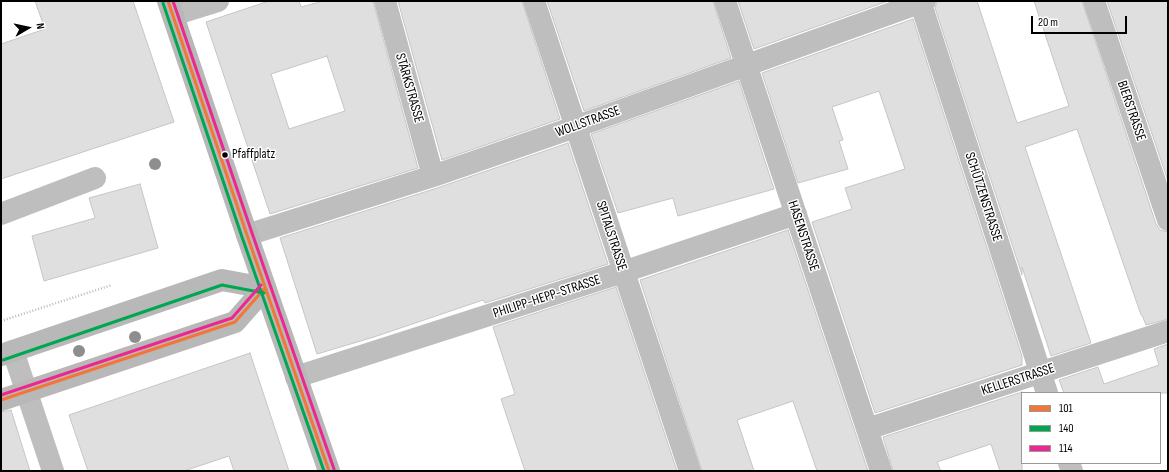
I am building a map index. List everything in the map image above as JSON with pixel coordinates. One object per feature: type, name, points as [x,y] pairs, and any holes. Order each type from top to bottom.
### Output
[{"type":"main road","points":[[170,8],[247,236],[329,471]]},
{"type":"main road","points":[[7,353],[222,280],[265,288]]},
{"type":"main road","points":[[1,400],[236,322],[265,288]]},
{"type":"street","points":[[170,8],[218,1]]},
{"type":"street","name":"STÄRKSTRASSE","points":[[385,1],[433,176]]},
{"type":"street","name":"SPITALSTRASSE","points":[[534,1],[690,471]]},
{"type":"street","name":"HASENSTRASSE","points":[[725,1],[882,471]]},
{"type":"street","name":"BIERSTRASSE","points":[[1094,1],[1168,220]]},
{"type":"street","name":"WOLLSTRASSE","points":[[247,236],[433,176],[575,127],[922,2]]},
{"type":"street","name":"SCHÜTZENSTRASSE","points":[[922,2],[1047,392]]},
{"type":"street","points":[[1,214],[95,178]]},
{"type":"street","name":"PHILIPP-HEPP-STRASSE","points":[[296,377],[623,272],[796,214]]},
{"type":"street","name":"KELLERSTRASSE","points":[[867,429],[1168,331]]},
{"type":"street","points":[[7,353],[26,391],[52,471]]},
{"type":"path","points":[[1,321],[112,285]]},
{"type":"building","points":[[35,1],[133,1],[174,122],[1,179],[1,44],[45,29]]},
{"type":"building","points":[[269,1],[299,1],[301,7],[323,1],[373,1],[418,168],[270,214],[206,22]],"holes":[[[327,56],[345,111],[289,129],[271,74]]]},
{"type":"building","points":[[398,1],[522,1],[560,119],[442,160]]},
{"type":"building","points":[[547,1],[713,1],[731,58],[584,111]]},
{"type":"building","points":[[738,1],[888,1],[754,49]]},
{"type":"building","points":[[937,1],[977,1],[1017,123],[1069,106],[1034,1],[1082,1],[1156,224],[1160,230],[1168,232],[1168,319],[1146,325],[1141,315],[1077,129],[1025,147],[1091,343],[1051,356],[1022,267],[1022,275],[935,8]]},
{"type":"building","points":[[1107,1],[1168,1],[1168,181]]},
{"type":"building","points":[[913,19],[1022,356],[1022,365],[875,413],[812,222],[852,209],[845,188],[905,169],[879,91],[832,107],[843,140],[839,141],[848,169],[798,183],[762,73]]},
{"type":"building","points":[[739,81],[774,189],[678,216],[673,198],[618,213],[591,134]]},
{"type":"building","points":[[568,143],[608,264],[485,303],[483,300],[374,337],[317,354],[280,238],[437,188]]},
{"type":"building","points":[[140,184],[158,248],[44,281],[32,236],[95,218],[89,198]]},
{"type":"building","points":[[788,230],[868,471],[817,471],[793,401],[737,420],[754,471],[702,471],[640,280]]},
{"type":"building","points":[[616,287],[677,471],[525,471],[501,399],[515,394],[493,327]]},
{"type":"building","points":[[1168,344],[1168,393],[1064,392],[1059,380],[1098,367],[1104,384],[1159,365],[1154,349]]},
{"type":"building","points":[[250,353],[289,471],[234,471],[229,456],[184,471],[88,471],[69,415]]},
{"type":"building","points":[[1021,392],[1022,471],[1000,471],[991,444],[937,462],[941,471],[893,471],[883,437]]},
{"type":"building","points":[[11,410],[30,471],[1,471],[1,412]]},
{"type":"transit line","name":"101","points":[[168,1],[329,471]]},
{"type":"transit line","name":"114","points":[[173,1],[334,469]]},
{"type":"transit line","name":"140","points":[[163,3],[242,237],[324,471]]},
{"type":"transit line","name":"140","points":[[3,360],[222,285],[264,293]]},
{"type":"transit line","name":"114","points":[[1,395],[232,318],[261,285]]},
{"type":"transit line","name":"101","points":[[1,400],[235,322],[265,288]]},
{"type":"place","name":"Pfaffplatz","points":[[225,155]]}]
